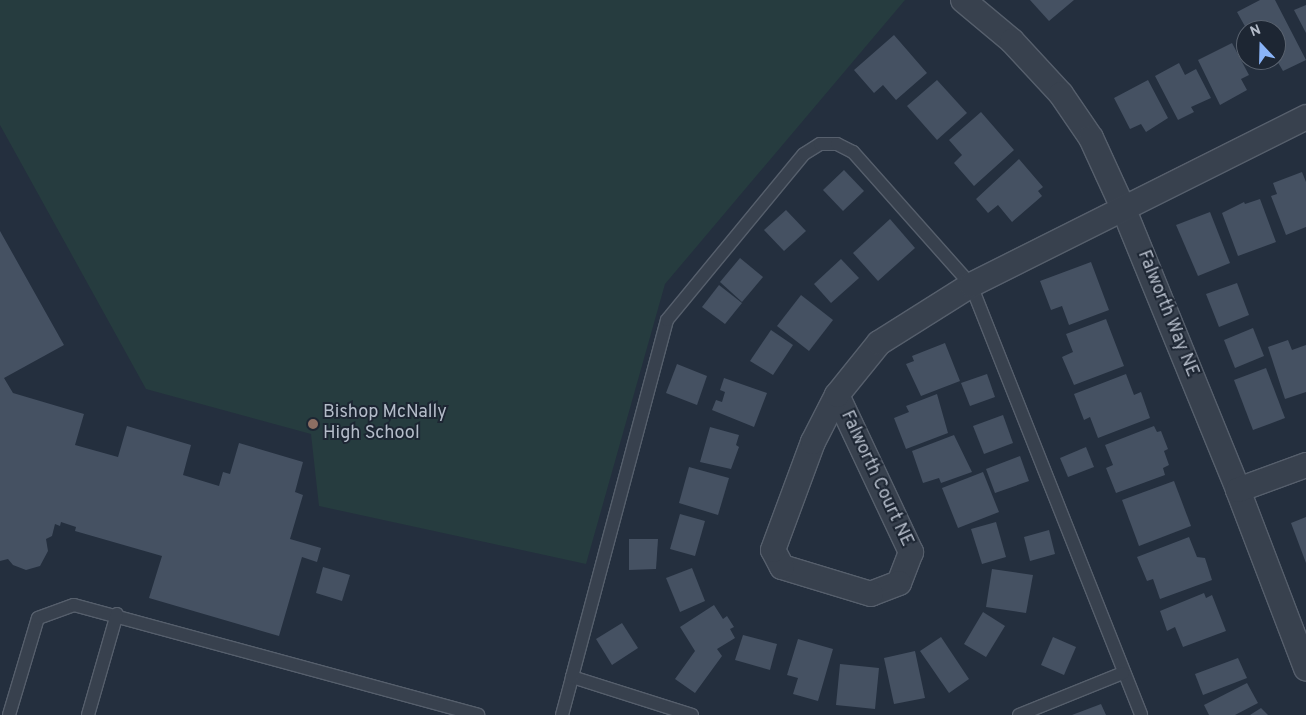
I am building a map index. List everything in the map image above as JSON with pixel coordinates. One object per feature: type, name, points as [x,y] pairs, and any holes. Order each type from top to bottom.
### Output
[{"type":"street","name":"Falworth Way NE","points":[[963,0],[1012,41],[1061,94],[1091,138],[1124,210],[1238,490],[1306,668]]},
{"type":"street","name":"Falworth Court NE","points":[[837,395],[911,552],[899,583],[871,594],[782,567],[774,550],[813,442],[837,395],[879,342],[971,285],[1124,210],[1306,117]]},
{"type":"street","points":[[1238,490],[1306,465]]},
{"type":"lane","points":[[562,715],[667,320],[804,154],[820,144],[837,144],[853,152],[903,205],[971,285],[1123,673],[1142,715]]},
{"type":"lane","points":[[9,715],[38,618],[74,604],[117,614],[434,709],[478,715]]},
{"type":"lane","points":[[88,715],[117,614]]},
{"type":"lane","points":[[1019,715],[1123,673]]},
{"type":"lane","points":[[572,677],[692,715]]},
{"type":"green space","name":"Bishop McNally High School","points":[[0,0],[905,0],[665,284],[586,564],[319,506],[311,434],[146,389],[0,125]]},
{"type":"building","points":[[1030,0],[1074,0],[1049,21]]},
{"type":"building","points":[[1260,0],[1275,0],[1285,20],[1241,20],[1237,12]]},
{"type":"building","points":[[1306,5],[1306,33],[1294,10]]},
{"type":"building","points":[[1286,21],[1306,60],[1286,70]]},
{"type":"building","points":[[894,35],[927,73],[896,100],[883,85],[874,93],[854,70]]},
{"type":"building","points":[[1232,43],[1236,51],[1236,70],[1246,70],[1249,75],[1241,79],[1247,90],[1220,105],[1198,60]]},
{"type":"building","points":[[1179,63],[1185,75],[1196,69],[1211,98],[1191,107],[1194,112],[1178,120],[1155,76]]},
{"type":"building","points":[[937,80],[967,113],[937,140],[907,106]]},
{"type":"building","points":[[1148,80],[1168,118],[1146,132],[1141,124],[1130,129],[1114,98]]},
{"type":"building","points":[[981,112],[1014,150],[974,186],[954,163],[962,155],[949,140]]},
{"type":"building","points":[[1019,159],[1043,187],[1038,191],[1042,196],[1012,222],[998,205],[988,213],[976,199]]},
{"type":"building","points":[[844,170],[864,191],[843,211],[823,190]]},
{"type":"building","points":[[1302,172],[1306,182],[1306,227],[1286,235],[1271,196],[1277,194],[1273,183]]},
{"type":"building","points":[[1260,199],[1276,242],[1238,256],[1222,213],[1244,202],[1245,204]]},
{"type":"building","points":[[786,210],[806,231],[784,251],[764,230]]},
{"type":"building","points":[[1210,212],[1230,263],[1198,276],[1176,225]]},
{"type":"building","points":[[890,219],[915,248],[878,281],[853,253]]},
{"type":"building","points":[[0,231],[64,345],[4,378],[13,393],[84,414],[75,445],[118,457],[127,426],[191,445],[183,475],[219,486],[223,472],[230,474],[239,443],[303,462],[295,492],[303,495],[290,539],[321,548],[317,562],[302,557],[279,636],[149,598],[162,556],[75,531],[76,527],[61,522],[60,526],[55,524],[52,536],[46,539],[48,551],[40,566],[26,570],[13,565],[8,559],[0,561]]},
{"type":"building","points":[[740,258],[763,277],[742,302],[720,282]]},
{"type":"building","points":[[841,259],[859,278],[831,303],[814,284]]},
{"type":"building","points":[[1091,262],[1109,310],[1069,325],[1062,306],[1051,310],[1040,281]]},
{"type":"building","points":[[1237,283],[1249,315],[1219,327],[1206,294]]},
{"type":"building","points":[[719,285],[742,303],[725,324],[702,307]]},
{"type":"building","points":[[801,295],[833,320],[809,351],[777,326]]},
{"type":"building","points":[[1106,319],[1124,366],[1074,385],[1062,357],[1073,352],[1066,334]]},
{"type":"building","points":[[1253,328],[1264,356],[1235,368],[1224,340]]},
{"type":"building","points":[[771,330],[793,345],[773,375],[750,361]]},
{"type":"building","points":[[1288,340],[1292,350],[1306,345],[1306,392],[1285,399],[1268,347]]},
{"type":"building","points":[[945,343],[960,381],[921,396],[906,364],[914,361],[912,356]]},
{"type":"building","points":[[677,364],[707,376],[697,405],[666,393]]},
{"type":"building","points":[[1266,368],[1285,418],[1253,430],[1234,380]]},
{"type":"building","points":[[987,374],[995,397],[970,406],[961,383]]},
{"type":"building","points":[[1126,374],[1134,395],[1141,392],[1150,418],[1098,438],[1090,417],[1084,420],[1074,394]]},
{"type":"building","points":[[724,378],[767,393],[754,427],[712,410],[716,400],[722,402],[725,392],[720,390]]},
{"type":"building","points":[[937,394],[948,433],[906,449],[894,418],[909,412],[906,406]]},
{"type":"building","points":[[1003,415],[1013,443],[984,454],[973,426]]},
{"type":"building","points":[[1154,426],[1157,432],[1161,431],[1168,449],[1164,451],[1169,465],[1163,468],[1165,475],[1116,493],[1106,468],[1113,465],[1105,445]]},
{"type":"building","points":[[710,427],[739,435],[736,445],[739,447],[731,469],[700,462]]},
{"type":"building","points":[[954,435],[972,472],[941,483],[939,478],[923,483],[912,451]]},
{"type":"building","points":[[1086,447],[1094,467],[1068,477],[1060,458]]},
{"type":"building","points":[[1020,456],[1029,481],[995,493],[986,469]]},
{"type":"building","points":[[689,467],[729,478],[718,515],[679,503]]},
{"type":"building","points":[[983,472],[999,512],[958,528],[942,488]]},
{"type":"building","points":[[1174,481],[1191,526],[1139,546],[1122,500]]},
{"type":"building","points":[[680,514],[705,521],[695,556],[670,549]]},
{"type":"building","points":[[1306,517],[1306,563],[1291,523]]},
{"type":"building","points":[[996,522],[1006,557],[982,564],[971,529]]},
{"type":"building","points":[[1049,530],[1055,554],[1030,561],[1024,537]]},
{"type":"building","points":[[1189,537],[1197,557],[1205,558],[1212,580],[1160,599],[1153,579],[1147,581],[1137,557]]},
{"type":"building","points":[[629,539],[658,539],[656,569],[629,570]]},
{"type":"building","points":[[323,567],[350,575],[342,601],[316,593]]},
{"type":"building","points":[[692,568],[705,601],[680,612],[666,578]]},
{"type":"building","points":[[992,569],[1033,575],[1026,613],[986,607]]},
{"type":"building","points":[[1204,593],[1206,598],[1212,595],[1226,631],[1183,647],[1175,627],[1167,631],[1160,611]]},
{"type":"building","points":[[714,605],[723,619],[727,616],[734,627],[730,629],[735,638],[717,649],[722,656],[695,693],[675,679],[695,651],[680,627]]},
{"type":"building","points":[[983,612],[1005,626],[986,657],[964,644]]},
{"type":"building","points":[[622,623],[638,648],[612,665],[596,639]]},
{"type":"building","points":[[743,635],[777,644],[770,670],[735,660]]},
{"type":"building","points":[[941,637],[969,679],[949,693],[920,651]]},
{"type":"building","points":[[1053,637],[1076,647],[1064,675],[1041,665]]},
{"type":"building","points":[[798,639],[833,649],[818,701],[793,694],[798,678],[787,675]]},
{"type":"building","points":[[915,651],[925,698],[894,704],[884,658]]},
{"type":"building","points":[[1238,658],[1247,678],[1203,695],[1195,674]]},
{"type":"building","points":[[840,664],[879,668],[875,709],[836,705]]},
{"type":"building","points":[[1247,683],[1258,703],[1235,715],[1209,715],[1204,705]]},
{"type":"building","points":[[1101,704],[1106,715],[1072,715]]},
{"type":"building","points":[[1261,708],[1268,715],[1250,715]]},
{"type":"place","name":"Bishop McNally High School","points":[[313,424]]}]
